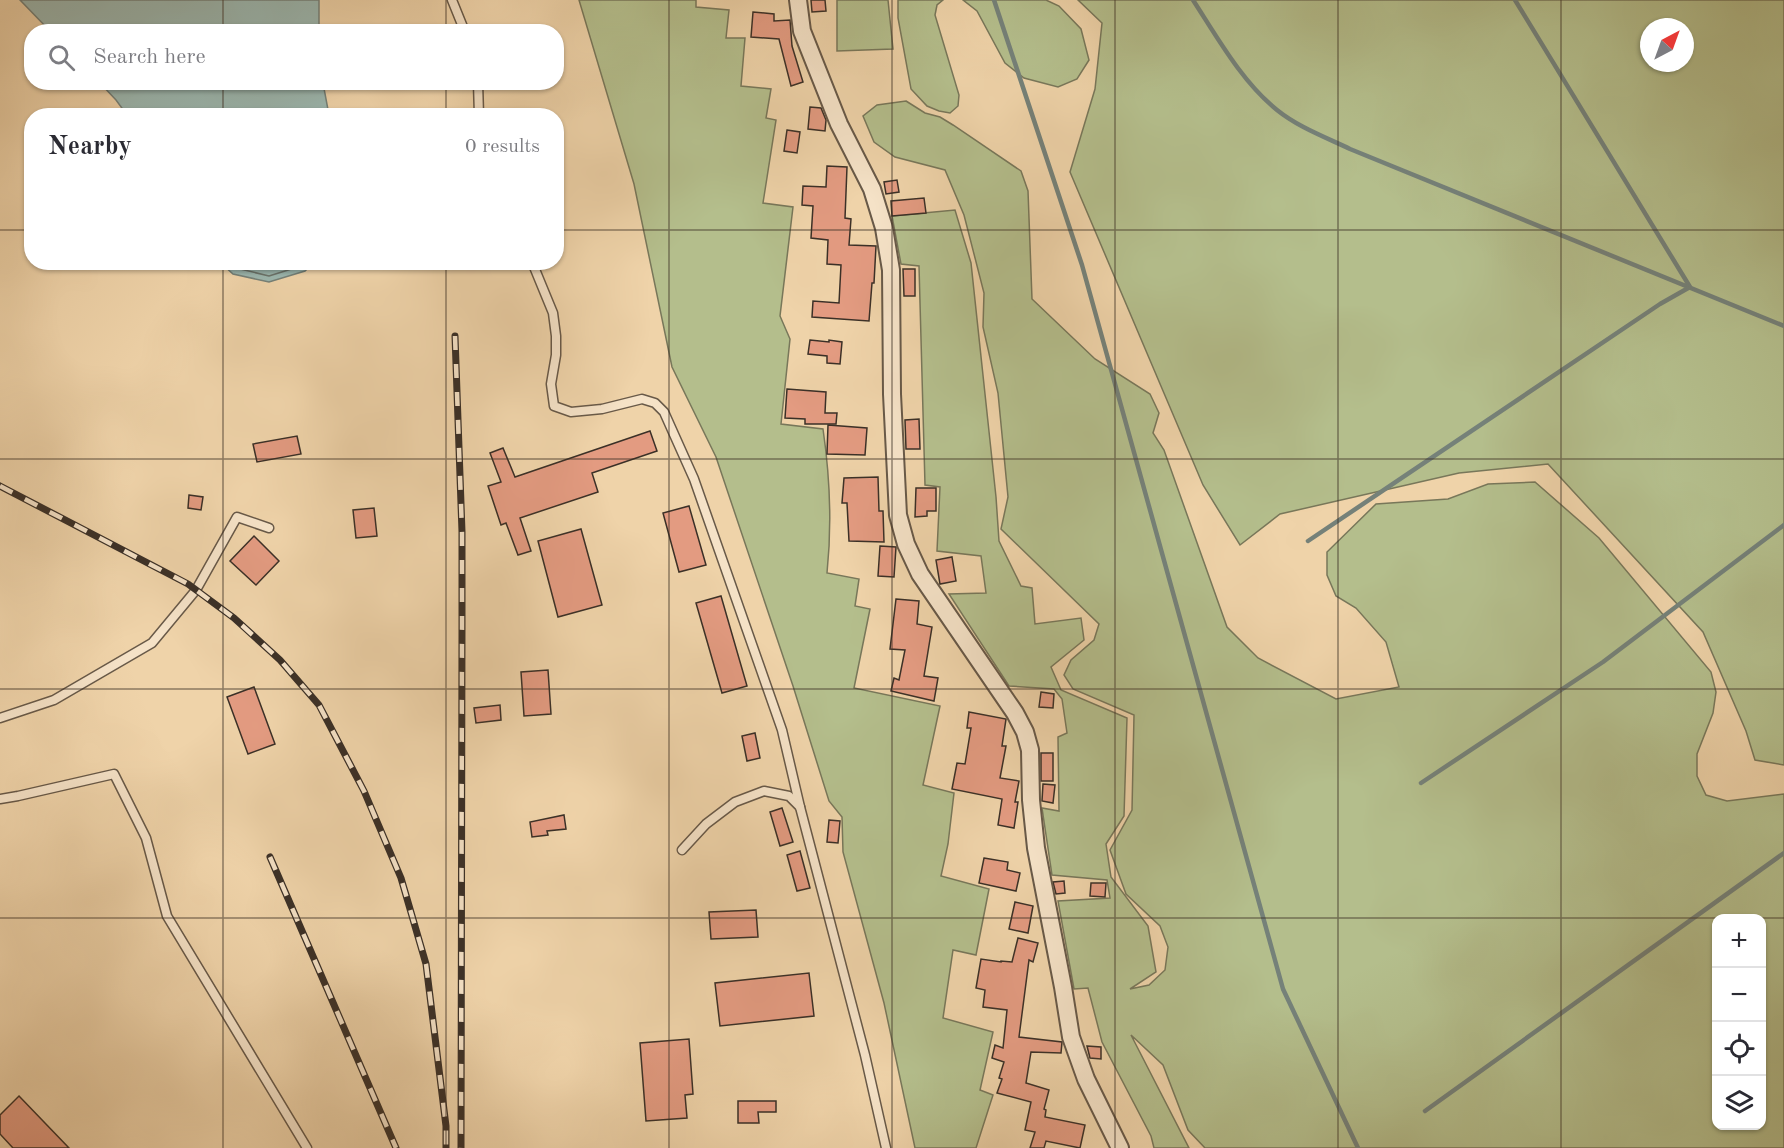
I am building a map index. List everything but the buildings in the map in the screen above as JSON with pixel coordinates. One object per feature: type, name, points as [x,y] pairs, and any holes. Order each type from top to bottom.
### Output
[{"type":"street","points":[[798,0],[802,31],[839,124],[872,189],[884,228],[891,270],[892,394],[898,515],[903,534],[912,560],[1015,713],[1025,732],[1030,750],[1031,800],[1036,848],[1064,987],[1071,1037],[1086,1079],[1120,1148]]},
{"type":"lane","points":[[452,0],[462,24]]},
{"type":"lane","points":[[478,90],[478,108]]},
{"type":"lane","points":[[535,270],[553,313],[556,346],[550,384],[554,406],[571,412],[602,409],[642,399],[655,403],[664,412],[694,479],[778,719],[865,1055],[886,1148]]},
{"type":"lane","points":[[0,718],[54,700],[152,643],[196,590],[237,517],[269,528]]},
{"type":"lane","points":[[0,799],[114,774],[146,838],[166,916],[307,1148]]},
{"type":"lane","points":[[682,850],[705,825],[735,802],[764,791],[789,796],[800,807]]},
{"type":"green space","points":[[579,0],[696,0],[696,7],[729,10],[726,38],[745,38],[741,86],[771,89],[766,118],[776,120],[763,203],[793,207],[780,316],[790,339],[781,424],[823,429],[830,501],[827,573],[859,579],[855,606],[870,609],[854,688],[940,706],[923,785],[954,793],[948,844],[941,876],[989,889],[976,955],[953,950],[943,1018],[993,1032],[980,1090],[993,1095],[976,1148],[915,1148],[884,1003],[843,852],[842,817],[829,801],[716,457],[672,367],[634,184]]},
{"type":"green space","points":[[837,0],[888,0],[893,49],[837,51]]},
{"type":"green space","points":[[898,0],[943,0],[937,5],[935,15],[959,95],[958,106],[950,113],[927,106],[911,89],[898,18]]},
{"type":"green space","points":[[963,0],[1046,0],[1059,6],[1081,29],[1089,60],[1077,79],[1058,87],[1024,78],[1005,63],[977,11]]},
{"type":"green space","points":[[1078,0],[1784,0],[1784,765],[1755,760],[1746,731],[1703,632],[1548,464],[1459,473],[1280,514],[1240,545],[1203,485],[1070,172],[1095,89],[1102,23]]},
{"type":"green space","points":[[906,101],[925,113],[940,117],[1021,171],[1028,191],[1032,299],[1095,359],[1150,394],[1159,413],[1153,433],[1164,450],[1227,627],[1258,658],[1336,699],[1399,687],[1386,642],[1356,608],[1336,596],[1327,575],[1327,552],[1376,504],[1448,499],[1488,484],[1535,482],[1599,538],[1711,672],[1716,692],[1713,713],[1697,754],[1697,776],[1706,795],[1727,801],[1784,794],[1784,1148],[1205,1148],[1188,1130],[1163,1065],[1131,1035],[1189,1148],[1154,1148],[1151,1136],[1102,1042],[1088,988],[1074,989],[1058,901],[1110,898],[1107,880],[1052,875],[1042,808],[1059,811],[1058,737],[1067,733],[1062,699],[1054,689],[1009,686],[949,594],[986,593],[981,556],[937,551],[940,487],[925,485],[919,266],[901,264],[892,216],[955,210],[971,263],[999,541],[1021,586],[1032,588],[1035,624],[1081,618],[1084,640],[1051,667],[1061,690],[1127,718],[1124,816],[1106,844],[1111,877],[1148,926],[1156,972],[1130,989],[1149,985],[1165,970],[1168,947],[1160,926],[1126,894],[1110,850],[1132,810],[1134,715],[1073,689],[1064,675],[1071,660],[1094,640],[1099,624],[1001,529],[1008,497],[998,393],[983,327],[984,293],[964,215],[945,170],[895,157],[874,142],[863,116],[877,105]]},
{"type":"water","points":[[20,0],[319,0],[319,24],[43,24]]},
{"type":"water","points":[[107,90],[324,90],[328,108],[122,108]]},
{"type":"water","points":[[229,270],[306,270],[269,282],[233,274]]},
{"type":"waterway","points":[[994,0],[1082,265],[1283,989],[1358,1148]]},
{"type":"waterway","points":[[1193,0],[1252,86],[1277,110],[1303,127],[1350,149],[1784,326]]},
{"type":"waterway","points":[[1308,541],[1660,304],[1690,287],[1515,0]]},
{"type":"waterway","points":[[1421,783],[1603,662],[1784,525]]},
{"type":"waterway","points":[[1425,1111],[1784,853]]},
{"type":"railway","points":[[455,336],[462,532],[461,1148]]},
{"type":"railway","points":[[0,486],[188,584],[234,618],[280,660],[319,705],[364,791],[401,878],[426,964],[446,1126],[446,1148]]},
{"type":"railway","points":[[270,857],[396,1148]]}]
